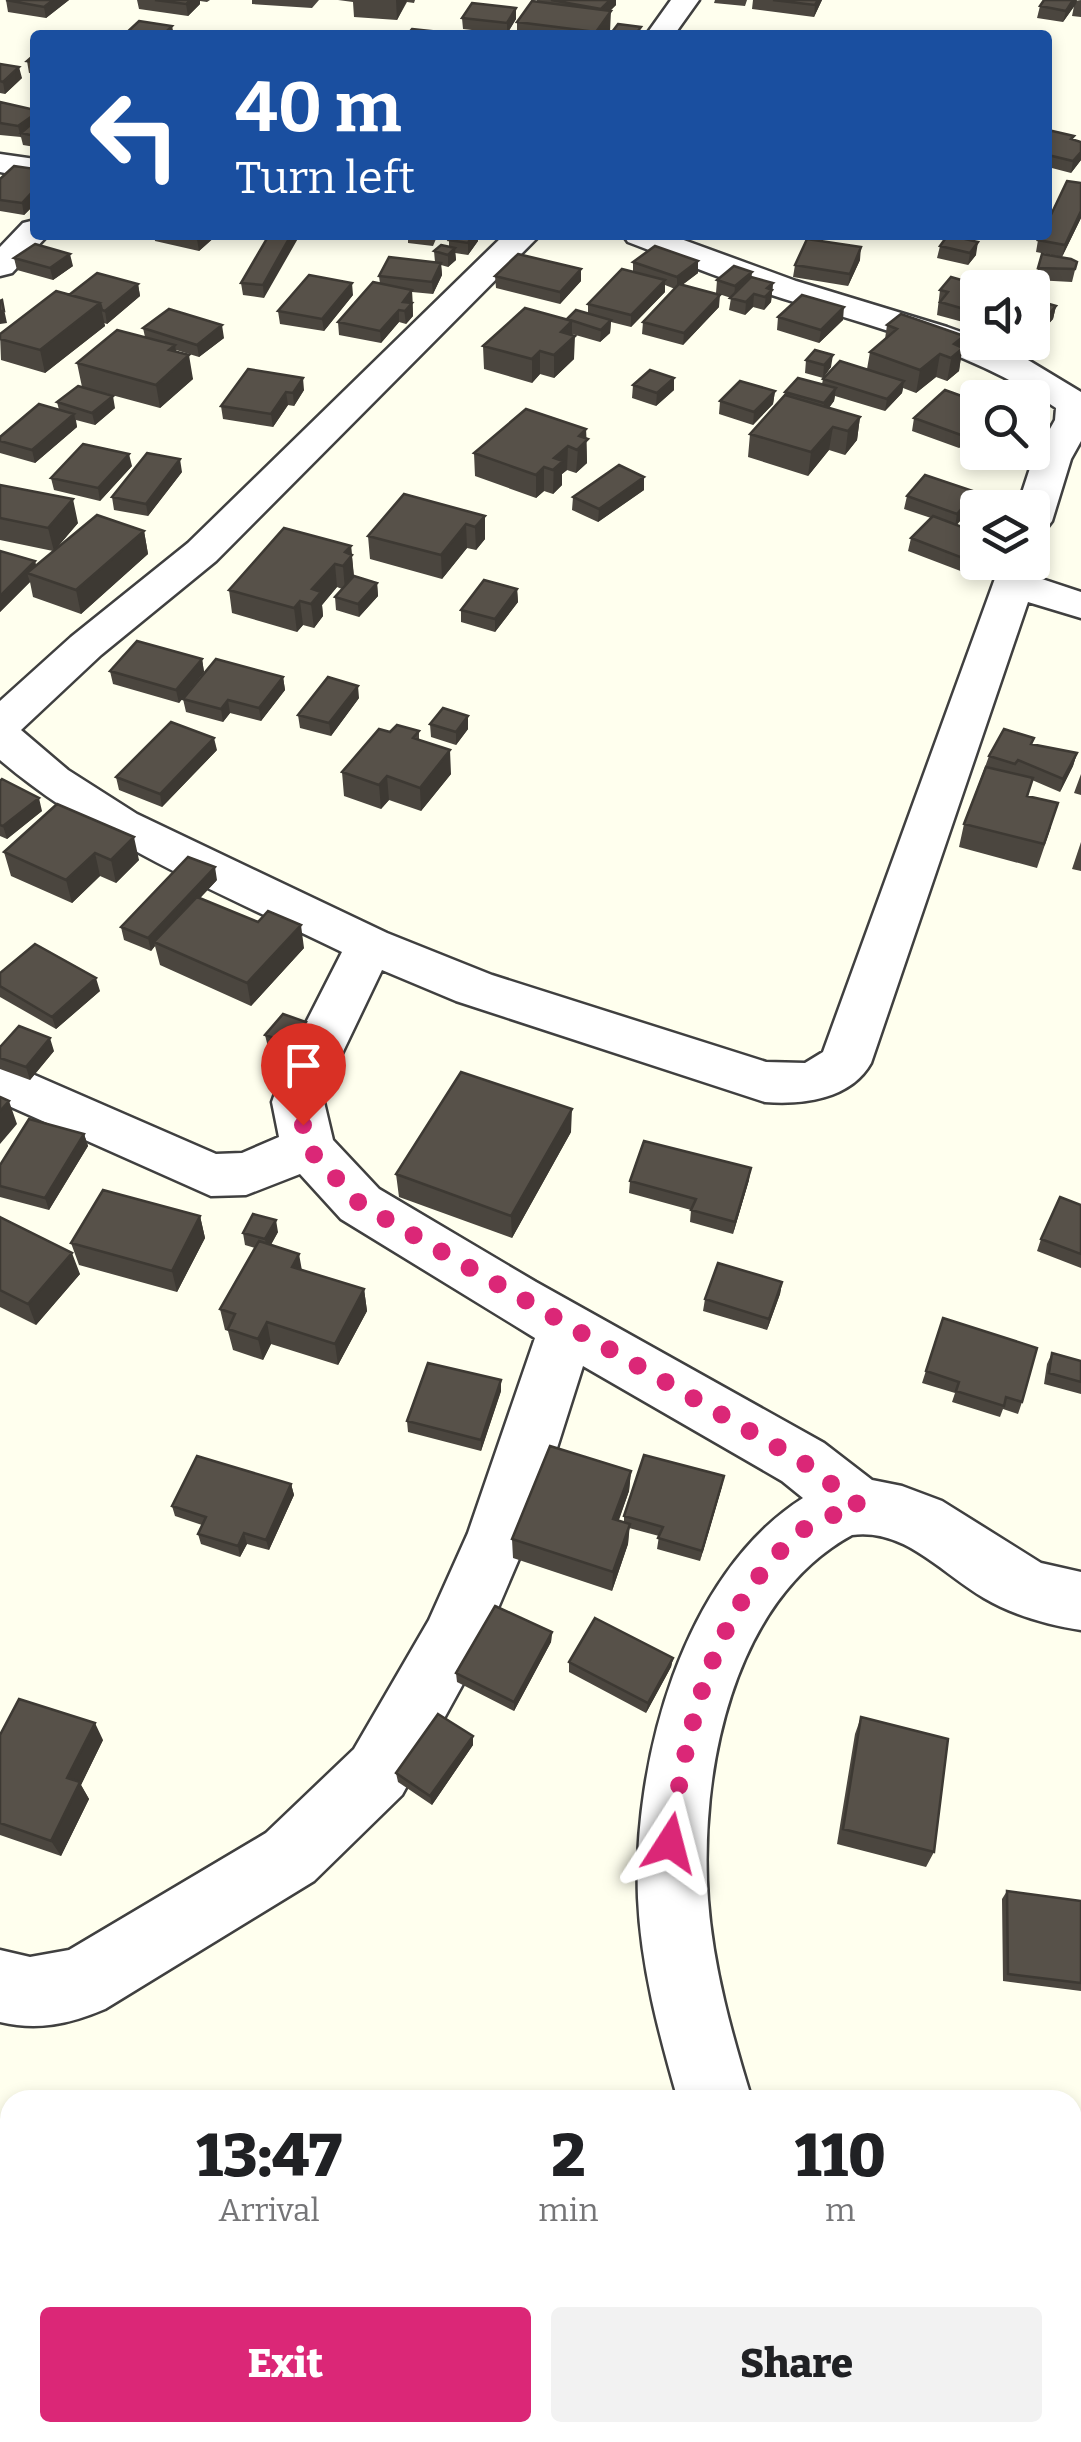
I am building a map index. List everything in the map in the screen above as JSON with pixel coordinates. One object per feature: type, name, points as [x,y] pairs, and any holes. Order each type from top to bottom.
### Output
[{"type":"street","points":[[664,30],[685,0]]},
{"type":"street","points":[[0,163],[30,168]]},
{"type":"street","points":[[0,266],[30,235]]},
{"type":"street","points":[[0,725],[86,646],[202,552],[518,240]]},
{"type":"street","points":[[654,240],[976,351],[1078,398],[1074,420],[1052,459],[1042,490]]},
{"type":"street","points":[[0,736],[52,780],[122,825],[370,945],[474,988],[765,1082],[798,1086],[825,1078],[844,1063],[1016,580]]},
{"type":"street","points":[[1031,580],[1081,606]]},
{"type":"street","points":[[370,945],[312,1062],[298,1102],[308,1148],[360,1204],[803,1462],[860,1506],[909,1515],[962,1544],[1002,1575],[1047,1596],[1081,1601]]},
{"type":"street","points":[[0,1080],[211,1175],[246,1174],[308,1148]]},
{"type":"street","points":[[0,1986],[30,1992],[80,1984],[290,1857],[378,1772],[452,1641],[499,1533],[568,1328]]},
{"type":"street","points":[[711,2090],[675,1940],[670,1843],[684,1748],[712,1659],[755,1582],[805,1528],[860,1506]]},
{"type":"building","points":[[6,0],[53,0],[44,7]]},
{"type":"building","points":[[155,0],[191,0],[186,4]]},
{"type":"building","points":[[551,0],[610,0],[601,9]]},
{"type":"building","points":[[773,0],[818,0],[815,5]]},
{"type":"building","points":[[1044,0],[1073,0],[1066,11],[1040,6]]},
{"type":"building","points":[[532,1],[611,11],[597,30],[517,22]]},
{"type":"building","points":[[472,3],[516,8],[507,23],[462,18]]},
{"type":"building","points":[[139,21],[172,26],[168,30],[129,30]]},
{"type":"building","points":[[618,24],[641,27],[639,30],[614,30]]},
{"type":"building","points":[[0,64],[19,67],[3,82]]},
{"type":"building","points":[[0,102],[30,109],[30,118],[18,126],[0,123]]},
{"type":"building","points":[[1052,131],[1074,136],[1071,139],[1081,142],[1081,152],[1073,161],[1052,156]]},
{"type":"building","points":[[14,166],[30,168],[30,194],[22,203],[0,200],[0,179]]},
{"type":"building","points":[[1067,181],[1081,183],[1081,211],[1065,245],[1038,240],[1052,240],[1052,213]]},
{"type":"building","points":[[266,240],[288,240],[263,285],[241,283]]},
{"type":"building","points":[[807,240],[861,247],[850,274],[795,265]]},
{"type":"building","points":[[944,240],[978,242],[970,253],[940,246]]},
{"type":"building","points":[[35,244],[70,254],[50,268],[14,258]]},
{"type":"building","points":[[441,245],[455,248],[448,255],[434,251]]},
{"type":"building","points":[[655,246],[698,261],[677,277],[633,262]]},
{"type":"building","points":[[518,254],[581,269],[560,292],[495,276]]},
{"type":"building","points":[[1042,254],[1071,259],[1077,262],[1075,269],[1038,268]]},
{"type":"building","points":[[389,257],[441,263],[432,282],[379,276]]},
{"type":"building","points":[[734,266],[752,272],[735,286],[717,280]]},
{"type":"building","points":[[622,269],[665,280],[631,315],[588,304]]},
{"type":"building","points":[[97,273],[138,284],[105,311],[100,303],[69,295]]},
{"type":"building","points":[[309,275],[352,283],[322,319],[278,311]]},
{"type":"building","points":[[751,277],[773,283],[767,288],[772,290],[765,297],[754,294],[746,302],[730,298]]},
{"type":"building","points":[[951,277],[960,280],[960,308],[940,302],[948,292],[940,290]]},
{"type":"building","points":[[373,282],[412,290],[403,302],[412,303],[405,311],[399,310],[380,331],[338,322]]},
{"type":"building","points":[[679,284],[720,295],[684,333],[643,322]]},
{"type":"building","points":[[56,291],[100,303],[40,350],[0,339],[0,334]]},
{"type":"building","points":[[802,295],[844,307],[821,330],[778,317]]},
{"type":"building","points":[[525,308],[572,321],[561,332],[575,336],[554,355],[540,351],[532,359],[483,346]]},
{"type":"building","points":[[169,309],[222,325],[197,345],[143,328]]},
{"type":"building","points":[[576,310],[611,320],[601,330],[567,319]]},
{"type":"building","points":[[901,314],[960,335],[954,344],[960,350],[951,358],[940,354],[920,370],[870,352],[897,329],[887,325]]},
{"type":"building","points":[[117,330],[175,345],[169,350],[189,355],[156,385],[77,363]]},
{"type":"building","points":[[815,350],[833,355],[824,365],[806,360]]},
{"type":"building","points":[[840,361],[904,381],[887,399],[823,379]]},
{"type":"building","points":[[248,369],[303,378],[293,393],[286,392],[271,414],[221,406]]},
{"type":"building","points":[[650,370],[674,378],[657,393],[633,385]]},
{"type":"building","points":[[798,378],[836,388],[824,403],[785,392]]},
{"type":"building","points":[[740,381],[775,391],[754,412],[720,401]]},
{"type":"building","points":[[78,386],[113,396],[92,413],[57,402]]},
{"type":"building","points":[[945,390],[960,395],[960,435],[914,418]]},
{"type":"building","points":[[785,395],[860,417],[848,431],[833,427],[811,452],[750,434]]},
{"type":"building","points":[[39,404],[74,414],[32,450],[0,441],[0,437]]},
{"type":"building","points":[[526,409],[586,429],[579,436],[588,439],[577,450],[568,446],[554,458],[563,461],[553,470],[544,467],[536,475],[474,453]]},
{"type":"building","points":[[83,444],[129,454],[98,488],[51,478]]},
{"type":"building","points":[[147,453],[180,459],[146,504],[112,497]]},
{"type":"building","points":[[619,465],[644,477],[599,509],[573,497]]},
{"type":"building","points":[[925,475],[970,490],[960,490],[957,514],[907,496]]},
{"type":"building","points":[[0,485],[73,499],[48,528],[0,518]]},
{"type":"building","points":[[404,494],[485,516],[475,527],[466,524],[441,555],[368,536]]},
{"type":"building","points":[[97,515],[144,531],[76,590],[27,573]]},
{"type":"building","points":[[933,516],[960,526],[960,557],[911,538]]},
{"type":"building","points":[[284,528],[351,546],[345,552],[352,555],[343,566],[335,564],[312,589],[321,592],[311,604],[300,601],[294,608],[229,590]]},
{"type":"building","points":[[0,551],[35,561],[0,596]]},
{"type":"building","points":[[354,576],[377,583],[358,604],[335,597]]},
{"type":"building","points":[[484,580],[517,589],[495,619],[461,610]]},
{"type":"building","points":[[137,641],[202,659],[176,690],[110,671]]},
{"type":"building","points":[[216,659],[283,677],[259,708],[228,700],[221,709],[183,699]]},
{"type":"building","points":[[328,677],[358,686],[329,723],[298,715]]},
{"type":"building","points":[[443,708],[468,716],[456,732],[430,724]]},
{"type":"building","points":[[171,722],[214,738],[160,794],[116,777]]},
{"type":"building","points":[[397,725],[419,731],[413,738],[450,750],[420,788],[387,776],[379,785],[342,772],[379,729],[390,732]]},
{"type":"building","points":[[1004,729],[1034,738],[1031,744],[1077,753],[1063,779],[1018,760],[1015,764],[989,756]]},
{"type":"building","points":[[986,767],[1033,778],[1027,796],[1058,803],[1044,844],[964,824]]},
{"type":"building","points":[[2,779],[39,798],[3,826],[0,825]]},
{"type":"building","points":[[57,804],[134,837],[111,860],[95,853],[66,880],[4,852]]},
{"type":"building","points":[[188,857],[215,867],[148,938],[121,927]]},
{"type":"building","points":[[197,897],[258,922],[268,911],[301,925],[247,983],[154,942]]},
{"type":"building","points":[[35,944],[96,978],[52,1017],[0,986],[0,973]]},
{"type":"building","points":[[283,1014],[306,1022],[289,1043],[265,1035]]},
{"type":"building","points":[[19,1026],[50,1038],[26,1067],[0,1058],[0,1047]]},
{"type":"building","points":[[461,1072],[572,1109],[511,1216],[396,1174]]},
{"type":"building","points":[[0,1097],[9,1101],[0,1111]]},
{"type":"building","points":[[29,1119],[84,1134],[45,1198],[0,1186],[0,1165]]},
{"type":"building","points":[[644,1141],[751,1168],[735,1222],[691,1210],[696,1199],[630,1181]]},
{"type":"building","points":[[103,1190],[200,1216],[172,1271],[71,1243]]},
{"type":"building","points":[[1060,1197],[1081,1205],[1081,1254],[1041,1239]]},
{"type":"building","points":[[253,1214],[276,1220],[265,1239],[243,1233]]},
{"type":"building","points":[[0,1217],[72,1253],[28,1304],[0,1290]]},
{"type":"building","points":[[259,1241],[299,1254],[292,1267],[364,1289],[335,1344],[267,1322],[258,1339],[228,1329],[235,1314],[220,1309]]},
{"type":"building","points":[[718,1263],[782,1282],[769,1319],[705,1299]]},
{"type":"building","points":[[943,1318],[1037,1348],[1022,1402],[1006,1397],[1004,1406],[956,1391],[959,1382],[926,1371]]},
{"type":"building","points":[[1052,1353],[1081,1361],[1081,1382],[1049,1373]]},
{"type":"building","points":[[428,1363],[501,1380],[481,1440],[407,1421]]},
{"type":"building","points":[[550,1446],[631,1471],[613,1519],[630,1524],[613,1572],[512,1539]]},
{"type":"building","points":[[644,1455],[724,1476],[702,1551],[658,1538],[663,1527],[624,1516]]},
{"type":"building","points":[[197,1456],[291,1484],[266,1540],[244,1533],[238,1546],[198,1534],[206,1517],[172,1506]]},
{"type":"building","points":[[495,1606],[552,1632],[514,1702],[456,1673]]},
{"type":"building","points":[[595,1618],[673,1658],[648,1703],[569,1662]]},
{"type":"building","points":[[19,1699],[95,1723],[67,1778],[80,1782],[51,1841],[0,1823],[0,1735]]},
{"type":"building","points":[[438,1714],[473,1736],[430,1796],[396,1773]]},
{"type":"building","points":[[861,1717],[948,1739],[934,1852],[843,1829]]},
{"type":"building","points":[[1007,1891],[1081,1901],[1081,1983],[1008,1974]]},
{"type":"route","points":[[303,1125],[308,1148],[360,1204],[516,1299],[803,1462],[860,1506],[805,1528],[755,1582],[712,1659],[684,1748],[670,1843]]}]
